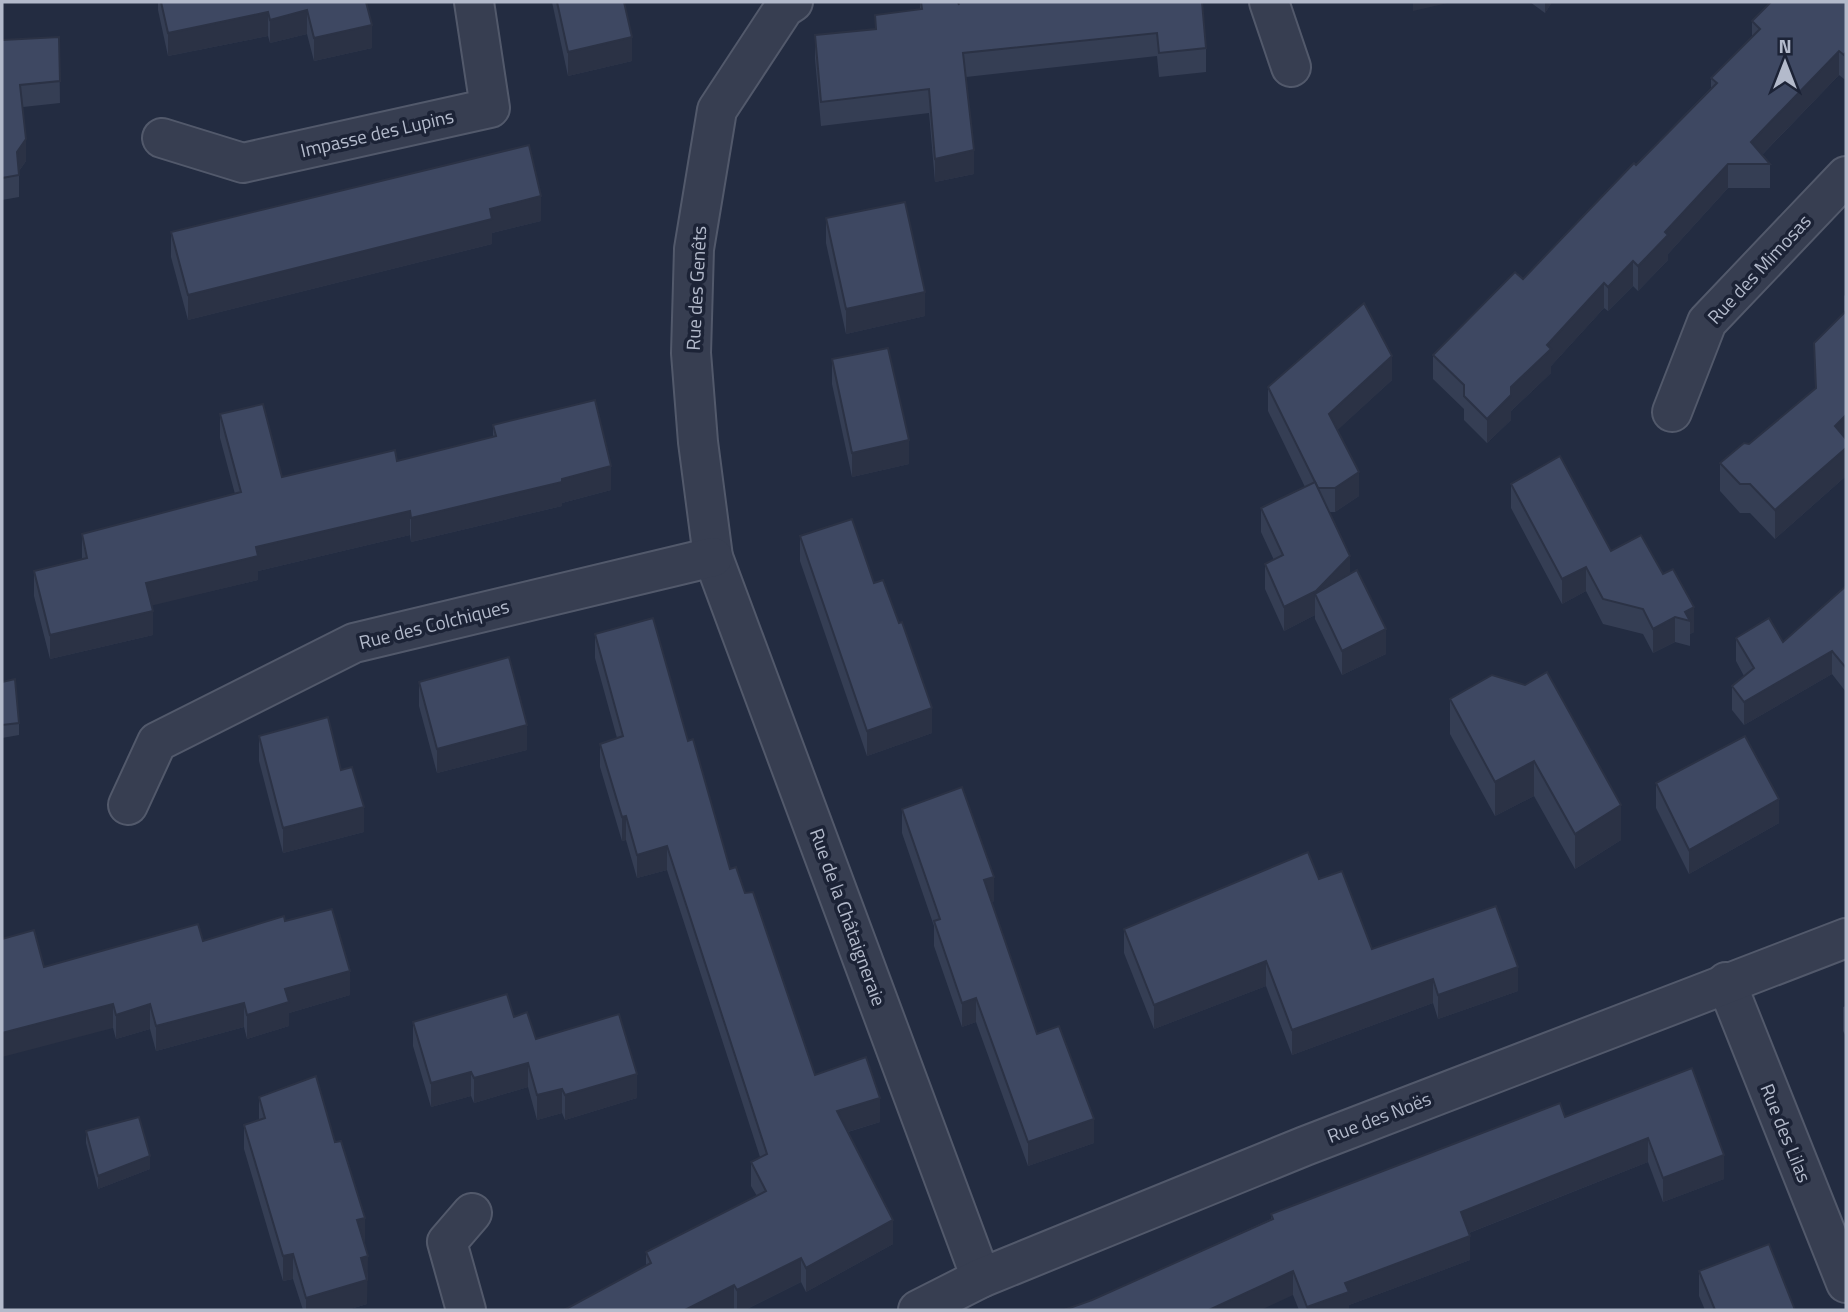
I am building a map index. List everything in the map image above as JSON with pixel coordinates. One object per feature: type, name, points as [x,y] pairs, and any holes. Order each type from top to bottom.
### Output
[{"type":"street","name":"Impasse des Lupins","points":[[162,138],[243,163],[490,108],[474,2]]},
{"type":"street","name":"Rue des Genêts","points":[[713,557],[698,442],[691,353],[694,249],[717,110],[784,8],[793,2]]},
{"type":"street","points":[[1269,2],[1291,66]]},
{"type":"street","name":"Rue des Mimosas","points":[[1672,412],[1707,322],[1846,176]]},
{"type":"street","name":"Rue des Colchiques","points":[[128,805],[157,742],[354,643],[713,557]]},
{"type":"street","name":"Rue de la Châtaigneraie","points":[[713,557],[981,1278]]},
{"type":"street","name":"Rue des Noës","points":[[918,1310],[981,1278],[1305,1146],[1846,938]]},
{"type":"street","name":"Rue des Lilas","points":[[1726,982],[1846,1283]]},
{"type":"street","points":[[466,1310],[447,1242],[472,1213]]},
{"type":"building","points":[[161,2],[366,2],[372,25],[314,38],[307,10],[270,20],[268,12],[168,33]]},
{"type":"building","points":[[557,2],[624,2],[632,37],[568,52]]},
{"type":"building","points":[[921,2],[1202,2],[1206,48],[1159,53],[1157,33],[963,53],[974,150],[935,159],[929,89],[821,102],[815,35],[876,29],[875,15],[922,9]]},
{"type":"building","points":[[1771,2],[1846,2],[1846,52],[1844,55],[1839,51],[1751,142],[1770,164],[1728,164],[1665,232],[1668,235],[1638,266],[1633,261],[1608,287],[1604,283],[1547,345],[1551,349],[1511,387],[1511,395],[1487,419],[1464,396],[1464,385],[1433,355],[1515,272],[1523,279],[1634,163],[1636,165],[1717,83],[1711,78],[1760,29],[1752,21]]},
{"type":"building","points":[[59,37],[60,81],[20,85],[26,139],[17,152],[19,175],[2,178],[2,40]]},
{"type":"building","points":[[529,145],[541,196],[490,209],[492,219],[188,295],[171,232]]},
{"type":"building","points":[[905,202],[925,292],[846,309],[826,218]]},
{"type":"building","points":[[1364,303],[1392,356],[1329,414],[1359,472],[1335,488],[1318,488],[1268,387]]},
{"type":"building","points":[[1846,311],[1846,415],[1835,426],[1846,439],[1846,448],[1775,510],[1750,484],[1740,484],[1720,463],[1744,443],[1749,444],[1816,388],[1814,343]]},
{"type":"building","points":[[888,348],[909,440],[852,453],[832,359]]},
{"type":"building","points":[[595,400],[611,466],[562,479],[562,482],[411,518],[410,511],[256,547],[258,556],[146,583],[153,611],[50,635],[34,571],[87,558],[82,534],[241,492],[220,414],[263,404],[282,477],[395,450],[397,461],[496,436],[493,425]]},
{"type":"building","points":[[1560,456],[1611,551],[1641,535],[1663,574],[1673,569],[1694,607],[1685,612],[1690,621],[1675,617],[1653,629],[1643,609],[1603,599],[1586,567],[1562,579],[1511,484]]},
{"type":"building","points":[[1315,482],[1350,556],[1316,591],[1284,607],[1265,564],[1283,555],[1261,508]]},
{"type":"building","points":[[852,519],[874,583],[883,580],[899,623],[902,622],[932,708],[867,731],[800,536]]},
{"type":"building","points":[[1357,570],[1386,629],[1342,651],[1315,594]]},
{"type":"building","points":[[1846,586],[1846,668],[1832,651],[1744,702],[1732,686],[1754,668],[1736,638],[1769,618],[1783,642]]},
{"type":"building","points":[[653,618],[688,741],[693,739],[730,869],[736,867],[745,893],[753,892],[815,1075],[866,1057],[880,1098],[837,1111],[893,1220],[806,1268],[801,1258],[737,1290],[734,1285],[685,1310],[564,1310],[651,1263],[646,1252],[766,1191],[751,1162],[767,1154],[667,846],[637,855],[626,816],[622,817],[600,744],[623,736],[595,634]]},
{"type":"building","points":[[509,657],[527,725],[437,749],[419,682]]},
{"type":"building","points":[[1547,672],[1621,805],[1575,834],[1534,761],[1495,782],[1450,699],[1492,675],[1525,685]]},
{"type":"building","points":[[15,679],[19,723],[2,725],[2,682]]},
{"type":"building","points":[[328,717],[341,770],[352,767],[364,807],[283,828],[259,736]]},
{"type":"building","points":[[1745,736],[1779,799],[1689,850],[1656,783]]},
{"type":"building","points":[[962,787],[994,877],[984,880],[1037,1034],[1059,1026],[1094,1119],[1028,1142],[976,998],[962,1003],[934,921],[940,919],[902,809]]},
{"type":"building","points":[[1308,852],[1319,879],[1342,871],[1372,949],[1496,906],[1518,967],[1438,995],[1433,979],[1292,1030],[1266,961],[1154,1005],[1124,929]]},
{"type":"building","points":[[332,909],[350,971],[285,989],[289,1002],[247,1015],[244,1003],[156,1026],[150,1004],[116,1015],[113,1004],[2,1033],[2,939],[34,930],[44,967],[198,924],[203,941],[284,916],[285,921]]},
{"type":"building","points":[[507,994],[514,1017],[527,1012],[536,1039],[619,1014],[637,1074],[565,1095],[562,1089],[537,1095],[528,1063],[474,1078],[471,1072],[431,1083],[413,1022]]},
{"type":"building","points":[[1692,1068],[1724,1155],[1663,1178],[1648,1138],[1461,1212],[1470,1236],[1345,1283],[1349,1292],[1307,1307],[1293,1271],[1209,1310],[1064,1310],[1273,1219],[1271,1214],[1560,1103],[1565,1117]]},
{"type":"building","points":[[316,1076],[335,1142],[341,1141],[365,1218],[357,1220],[368,1256],[361,1258],[367,1280],[306,1298],[293,1254],[283,1256],[244,1125],[265,1118],[259,1097]]},
{"type":"building","points":[[139,1117],[150,1156],[98,1176],[86,1131]]},
{"type":"building","points":[[1769,1244],[1795,1310],[1715,1310],[1699,1271]]}]
